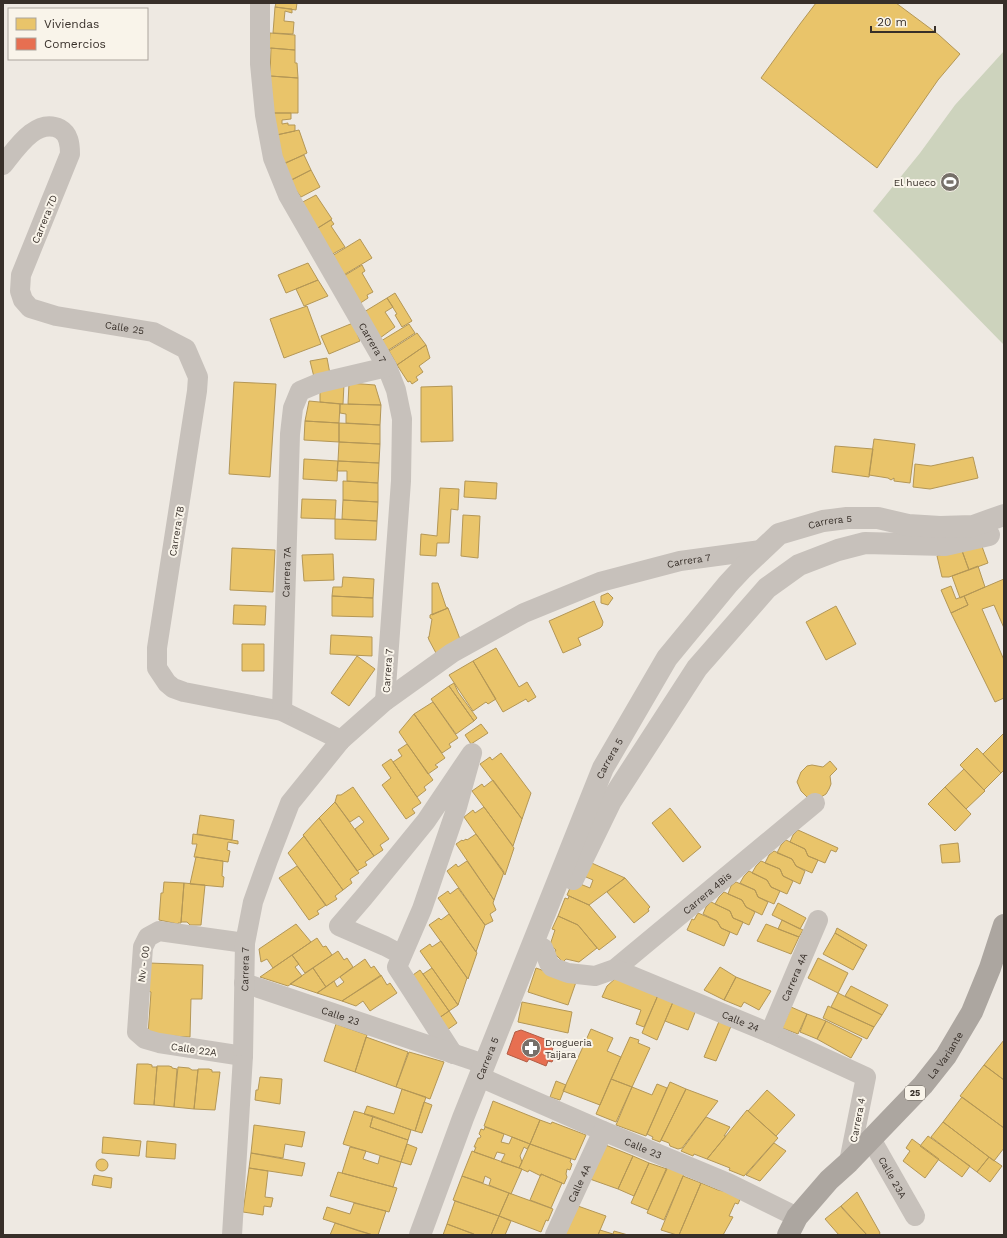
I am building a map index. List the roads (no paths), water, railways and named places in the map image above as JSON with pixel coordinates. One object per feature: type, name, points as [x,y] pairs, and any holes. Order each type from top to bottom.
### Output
[{"type":"main road","name":"La Variante","points":[[792,1226],[829,1180],[849,1162],[923,1085],[946,1056],[972,1012],[990,968],[1004,925]]},
{"type":"street","name":"Carrera 7","points":[[260,3],[260,64],[265,115],[273,158],[288,195],[387,367],[396,390],[402,419],[400,481],[385,701]]},
{"type":"street","name":"Carrera 7D","points":[[3,165],[29,135],[42,126],[52,126],[61,130],[66,135],[70,144],[70,154],[21,275],[20,291],[23,300],[30,308]]},
{"type":"street","name":"Calle 25","points":[[30,308],[56,316],[153,332],[186,349],[198,376]]},
{"type":"street","name":"Carrera 7A","points":[[282,710],[290,434],[293,408],[300,391],[319,383],[387,367]]},
{"type":"street","name":"Carrera 7B","points":[[198,376],[197,391],[157,648],[157,668],[167,683],[173,688],[184,692],[282,710]]},
{"type":"street","name":"Carrera 5","points":[[420,1235],[486,1073],[603,768],[666,658],[728,584],[779,534],[823,521],[847,518],[878,518],[908,525],[940,527],[973,526],[1002,517]]},
{"type":"street","name":"Carrera 5","points":[[432,1235],[486,1073],[543,948],[559,908],[611,801],[697,668],[768,588],[799,565],[838,550],[865,543],[945,545],[981,538],[1002,517]]},
{"type":"street","name":"Carrera 7","points":[[232,1235],[243,1056],[245,943],[253,902],[290,803],[341,740],[385,701],[452,653],[524,613],[608,580],[680,562],[761,550]]},
{"type":"street","points":[[282,710],[341,740]]},
{"type":"street","points":[[402,955],[338,926],[379,880],[426,821],[472,753],[457,807],[422,909],[397,967],[453,1054]]},
{"type":"street","name":"Carrera 4Bis","points":[[543,948],[548,963],[552,967],[568,973],[595,976],[615,969],[814,803]]},
{"type":"street","name":"Carrera 4A","points":[[770,1033],[818,920]]},
{"type":"street","name":"Nv - 00","points":[[144,1039],[137,1032],[144,947],[148,937],[159,931],[245,943]]},
{"type":"street","name":"Calle 24","points":[[615,969],[770,1033],[866,1077]]},
{"type":"street","name":"Calle 23","points":[[244,983],[453,1054],[486,1073],[603,1131],[728,1183],[792,1226]]},
{"type":"street","name":"Calle 22A","points":[[144,1039],[159,1043],[243,1056]]},
{"type":"street","name":"Carrera 4","points":[[849,1162],[866,1077]]},
{"type":"street","name":"Calle 4A","points":[[555,1235],[603,1131]]},
{"type":"street","name":"Calle 23A","points":[[870,1140],[915,1216]]},
{"type":"place","name":"El hueco","points":[[950,182]]},
{"type":"place","name":"Drogueria Taijara","points":[[531,1048]]}]
